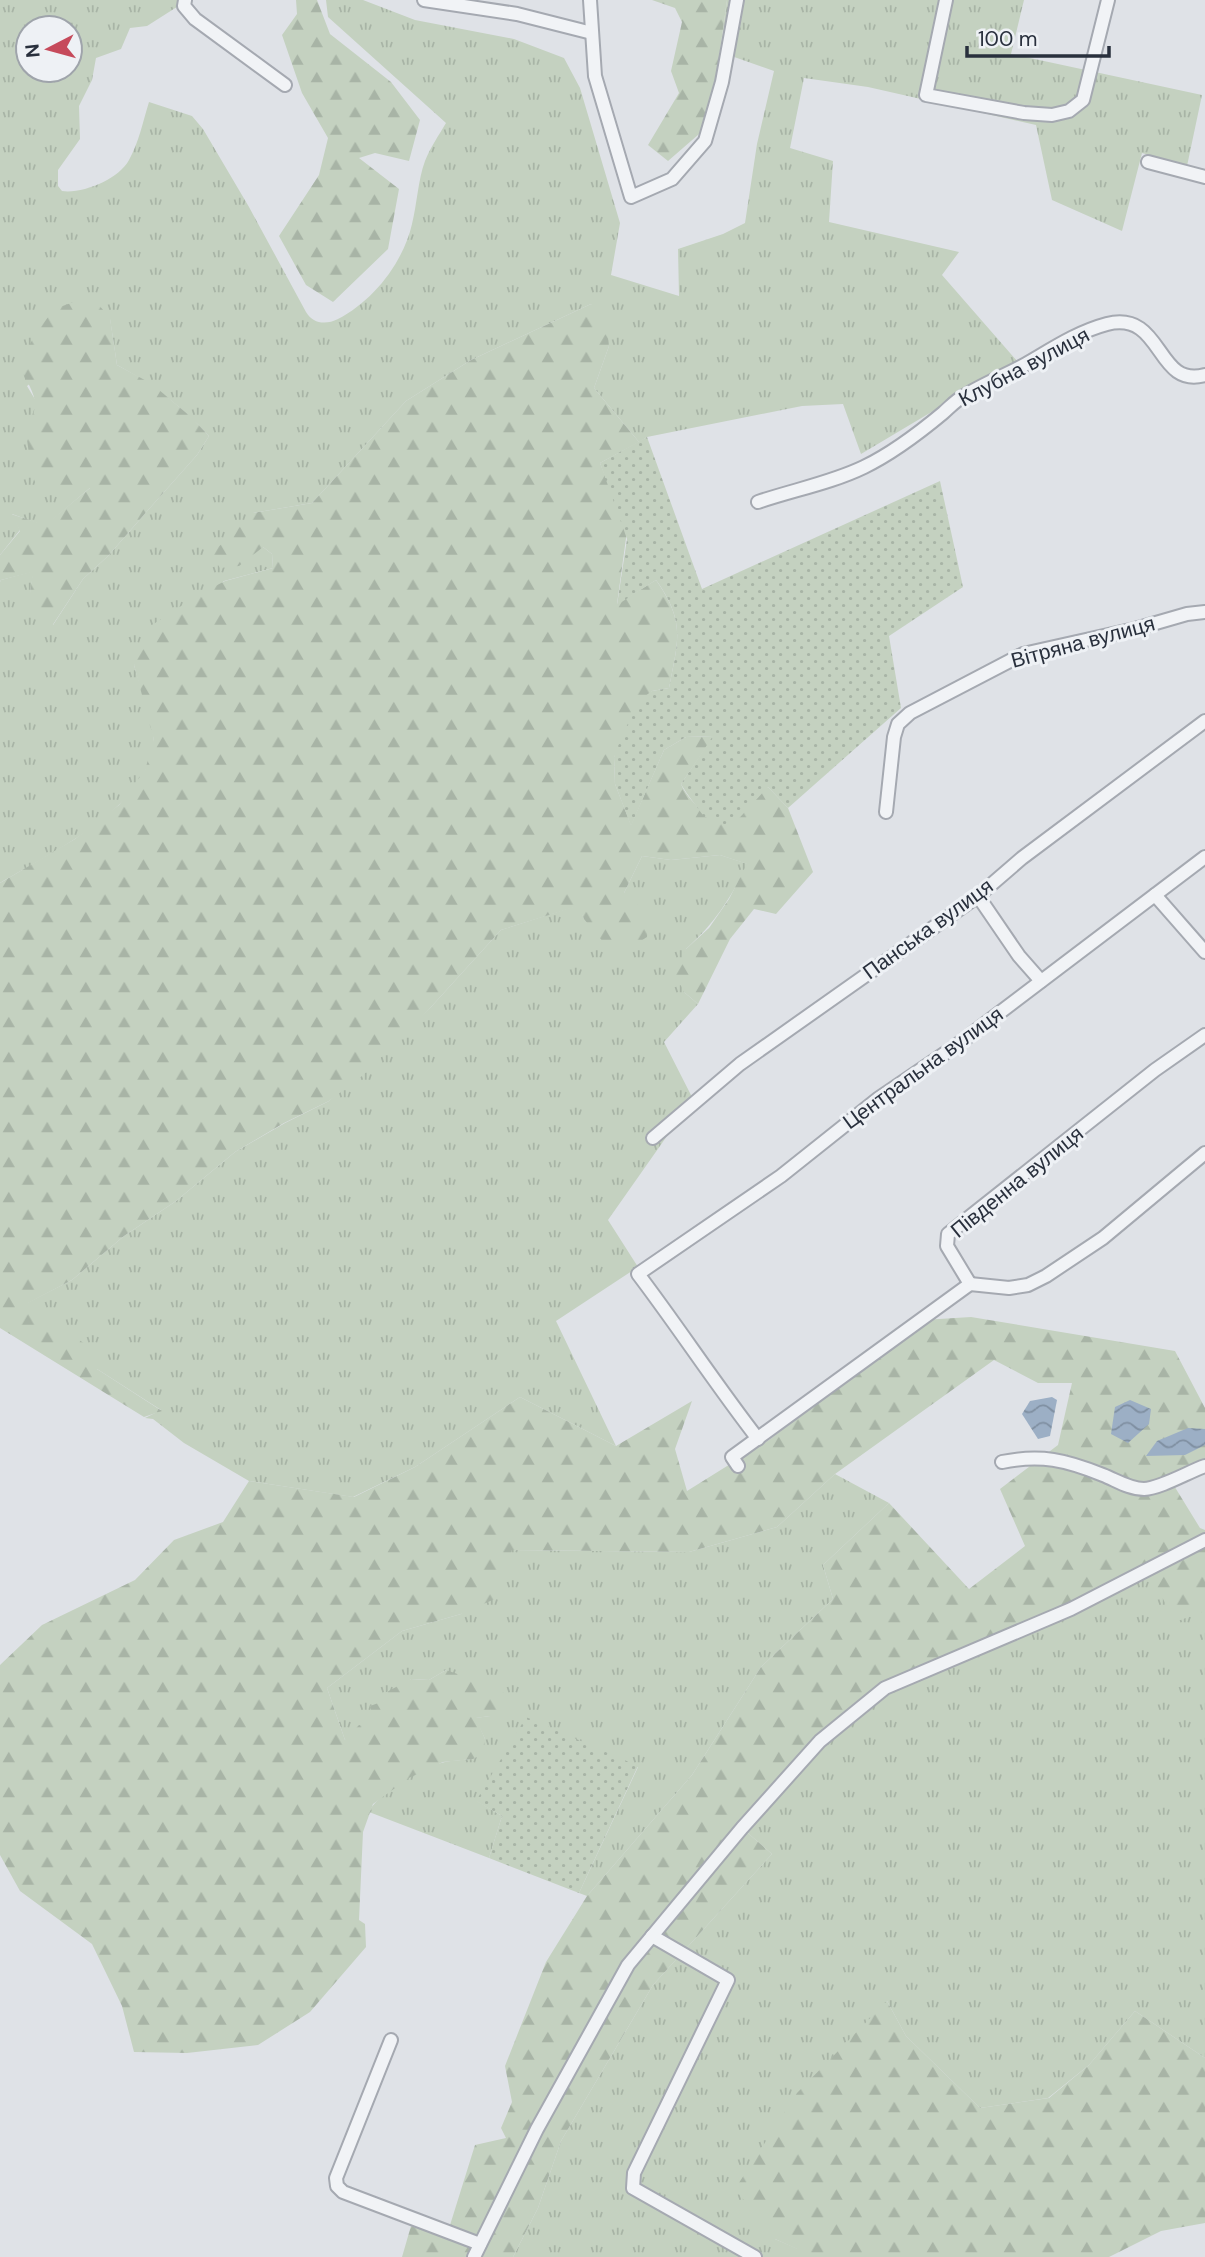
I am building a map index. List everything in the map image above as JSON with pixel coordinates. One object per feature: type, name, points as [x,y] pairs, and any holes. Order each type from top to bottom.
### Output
[{"type":"street","points":[[185,0],[184,6],[195,19],[285,85]]},
{"type":"street","points":[[424,0],[517,14],[592,33]]},
{"type":"street","points":[[590,0],[595,76],[631,197],[673,179],[705,141],[722,82],[737,0]]},
{"type":"street","points":[[946,0],[926,95],[1011,111],[1052,115],[1069,111],[1083,100],[1108,0]]},
{"type":"street","points":[[1148,162],[1205,177]]},
{"type":"street","name":"Клубна вулиця","points":[[758,502],[864,467],[906,442],[963,396],[1064,341],[1108,324],[1127,321],[1140,327],[1152,337],[1171,368],[1191,377],[1205,374]]},
{"type":"street","name":"Вітряна вулиця","points":[[886,812],[894,737],[898,724],[910,713],[1023,654],[1205,612]]},
{"type":"street","name":"Панська вулиця","points":[[653,1138],[740,1065],[978,896],[1022,858],[1205,721]]},
{"type":"street","name":"Центральна вулиця","points":[[758,1439],[723,1395],[682,1332],[638,1274],[781,1176],[879,1098],[957,1045],[1205,857]]},
{"type":"street","points":[[1155,895],[1205,952]]},
{"type":"street","points":[[978,896],[1019,956],[1041,981]]},
{"type":"street","name":"Південна вулиця","points":[[970,1284],[947,1245],[948,1234],[1155,1070],[1205,1035]]},
{"type":"street","points":[[737,1466],[732,1457],[970,1284],[1009,1288],[1028,1285],[1046,1276],[1103,1238],[1205,1153]]},
{"type":"street","points":[[1002,1462],[1036,1457],[1051,1458],[1097,1472],[1132,1488],[1146,1489],[1205,1466]]},
{"type":"street","points":[[474,2257],[537,2129],[628,1965],[742,1828],[820,1741],[885,1688],[1071,1609],[1205,1540]]},
{"type":"street","points":[[652,1936],[728,1980],[634,2174],[633,2188],[755,2257]]},
{"type":"street","points":[[391,2040],[336,2178],[337,2186],[344,2192],[480,2244]]},
{"type":"green space","points":[[0,0],[181,0],[180,5],[147,26],[130,28],[121,49],[96,58],[92,80],[79,106],[80,139],[58,170],[58,186],[62,191],[90,188],[109,179],[124,167],[138,139],[149,102],[192,116],[203,129],[249,207],[306,312],[312,319],[324,323],[333,321],[363,302],[385,279],[402,253],[412,224],[425,161],[446,123],[328,17],[326,0],[363,0],[415,20],[514,39],[564,58],[580,88],[620,223],[611,275],[679,296],[678,249],[723,234],[745,223],[757,144],[774,71],[720,52],[727,0],[1024,0],[1011,54],[1202,95],[1187,166],[1142,153],[1122,231],[1052,200],[1036,125],[868,87],[804,78],[790,148],[833,161],[829,222],[959,252],[942,275],[1017,361],[861,454],[843,404],[802,406],[647,437],[639,442],[594,388],[609,346],[591,304],[471,360],[406,401],[312,503],[253,513],[263,547],[272,554],[273,568],[224,581],[134,665],[154,743],[147,767],[133,789],[115,809],[69,843],[0,883],[0,582],[34,571],[30,591],[53,625],[83,579],[108,556],[197,455],[209,436],[166,396],[117,365],[110,319],[27,386],[36,401],[34,416],[91,487],[45,526],[12,514],[20,530],[0,555]]},
{"type":"green space","points":[[296,0],[317,0],[330,34],[391,82],[420,120],[409,161],[375,153],[359,158],[399,189],[388,249],[333,302],[306,285],[279,236],[319,175],[328,138],[302,93],[282,35],[297,14]]},
{"type":"green space","points":[[652,0],[727,0],[712,109],[706,128],[668,161],[648,145],[679,93],[671,71],[682,22],[675,8]]},
{"type":"green space","points":[[91,296],[110,318],[117,365],[152,384],[209,436],[197,455],[108,556],[83,579],[52,626],[36,616],[30,591],[33,572],[0,582],[0,555],[20,531],[11,514],[45,525],[90,488],[37,487],[32,474],[25,426],[31,418],[35,403],[20,365],[34,336],[54,309]]},
{"type":"green space","points":[[591,304],[606,319],[609,346],[594,388],[639,442],[600,463],[627,531],[617,604],[656,580],[672,608],[677,632],[669,688],[652,691],[614,757],[615,784],[631,825],[664,750],[686,737],[714,736],[681,784],[685,792],[704,815],[768,787],[788,808],[813,872],[776,914],[754,909],[730,939],[698,1004],[684,992],[675,973],[686,949],[709,928],[729,899],[747,864],[720,855],[671,860],[642,856],[624,893],[649,915],[647,937],[636,944],[604,943],[584,919],[578,906],[501,930],[431,1007],[362,1076],[329,1101],[284,1123],[235,1152],[176,1201],[124,1236],[72,1280],[28,1303],[96,1352],[97,1369],[162,1411],[144,1417],[0,1328],[0,883],[75,839],[119,805],[145,770],[154,740],[134,665],[149,627],[225,581],[273,568],[272,554],[263,547],[239,566],[220,568],[211,554],[253,513],[312,503],[406,401],[471,360]]},
{"type":"green space","points":[[647,437],[702,589],[940,481],[963,587],[889,636],[901,708],[788,808],[768,787],[731,827],[704,816],[681,784],[713,736],[686,737],[664,750],[631,826],[615,784],[614,757],[623,733],[641,699],[652,691],[669,688],[677,644],[676,620],[666,595],[656,580],[617,605],[627,539],[600,463]]},
{"type":"green space","points":[[720,855],[748,864],[721,910],[686,949],[684,992],[698,1004],[664,1042],[693,1099],[608,1220],[638,1267],[556,1321],[616,1446],[520,1397],[415,1467],[353,1497],[249,1481],[184,1443],[153,1419],[145,1418],[161,1410],[97,1369],[27,1303],[72,1280],[124,1236],[176,1201],[235,1152],[329,1101],[431,1007],[501,930],[579,905],[584,919],[624,893],[642,856],[671,860]]},
{"type":"green space","points":[[971,1317],[1175,1351],[1205,1408],[1205,1463],[1173,1484],[1200,1528],[1205,1530],[1205,1611],[1175,1622],[1148,1570],[885,1688],[820,1741],[742,1828],[772,1854],[653,1985],[561,2141],[538,2208],[513,2257],[402,2257],[411,2226],[446,2238],[475,2145],[506,2138],[501,2128],[512,2102],[505,2066],[546,1962],[587,1896],[692,1775],[761,1667],[833,1599],[823,1565],[889,1503],[969,1589],[1025,1546],[1000,1489],[1058,1445],[1072,1383],[1038,1383],[994,1360],[835,1474],[777,1527],[689,1552],[512,1550],[497,1598],[461,1614],[402,1631],[327,1688],[345,1740],[359,1725],[376,1728],[370,1706],[384,1701],[383,1694],[411,1679],[429,1680],[446,1670],[489,1685],[523,1703],[490,1716],[476,1718],[485,1739],[484,1753],[473,1759],[443,1762],[409,1778],[373,1804],[363,1832],[359,1920],[365,1924],[366,1947],[310,2012],[258,2045],[187,2053],[134,2052],[122,2006],[92,1944],[20,1891],[0,1855],[0,1665],[42,1625],[135,1580],[174,1540],[223,1522],[249,1481],[354,1497],[415,1467],[520,1397],[616,1446],[692,1401],[675,1449],[687,1491],[769,1440],[923,1320]]},
{"type":"green space","points":[[835,1474],[889,1503],[823,1565],[833,1599],[761,1667],[692,1775],[587,1896],[579,1893],[638,1767],[477,1801],[502,1816],[489,1858],[369,1812],[381,1797],[414,1775],[445,1762],[473,1759],[485,1739],[475,1718],[490,1716],[446,1670],[429,1680],[411,1679],[384,1701],[376,1728],[345,1740],[327,1688],[402,1631],[461,1614],[512,1550],[689,1552],[777,1527]]},
{"type":"green space","points":[[1148,1569],[1205,1611],[1205,2058],[1135,2011],[1089,2065],[1048,2098],[980,2108],[906,2036],[887,2001],[775,2239],[798,2249],[797,2257],[513,2257],[538,2208],[561,2141],[653,1985],[772,1854],[742,1828],[783,1783],[885,1688]]},
{"type":"green space","points":[[526,1717],[638,1766],[579,1893],[489,1858],[502,1816],[476,1801]]},
{"type":"green space","points":[[887,2001],[906,2036],[980,2108],[1049,2098],[1089,2065],[1135,2011],[1205,2058],[1205,2223],[1161,2231],[1109,2257],[797,2257],[797,2249],[775,2239],[735,2189],[797,2093]]},
{"type":"water","points":[[1052,1397],[1057,1400],[1050,1436],[1038,1439],[1022,1414],[1030,1401]]},
{"type":"water","points":[[1130,1400],[1151,1409],[1149,1424],[1128,1443],[1111,1434],[1115,1407]]},
{"type":"water","points":[[1188,1428],[1205,1429],[1205,1445],[1185,1455],[1146,1456],[1157,1441]]}]
